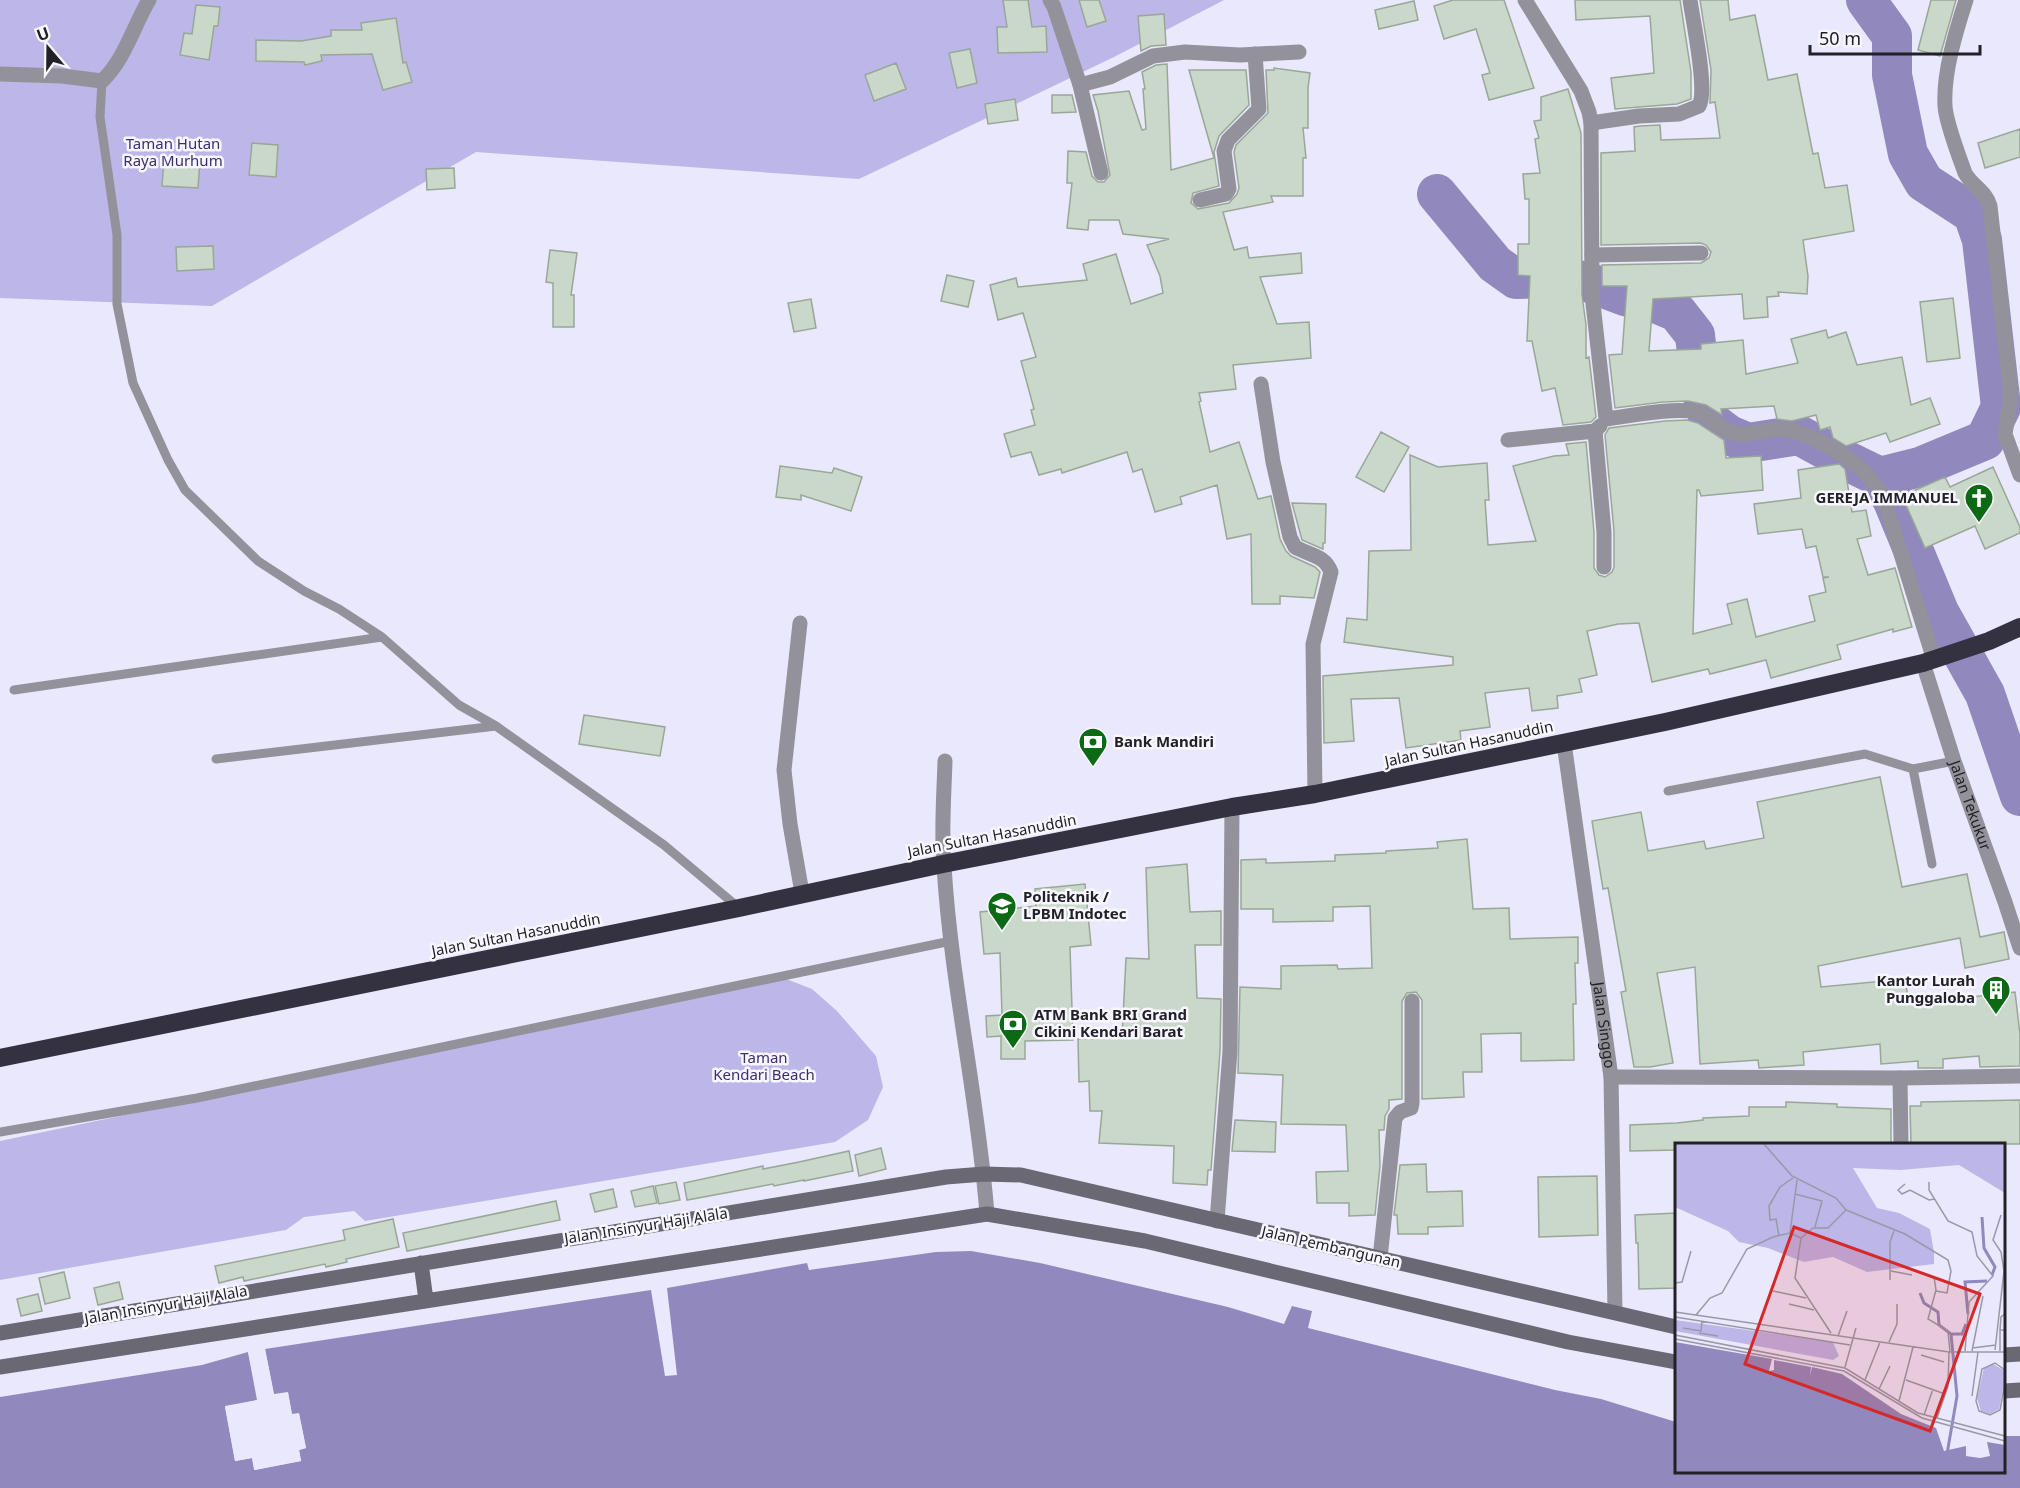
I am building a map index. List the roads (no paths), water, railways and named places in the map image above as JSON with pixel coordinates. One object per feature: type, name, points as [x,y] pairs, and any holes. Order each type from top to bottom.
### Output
[{"type":"highway","name":"Jalan Sultan Hasanuddin","points":[[0,1058],[739,908],[944,864],[1232,807],[1316,794],[1665,722],[1934,660],[1989,641],[2020,627]]},
{"type":"main road","name":"Jalan Pembangunan","points":[[984,1174],[1021,1175],[1675,1327]]},
{"type":"main road","name":"Jalan Insinyur Haji Alala","points":[[0,1333],[946,1177],[984,1174]]},
{"type":"main road","points":[[0,1367],[987,1214],[1145,1241],[1568,1342],[1675,1362]]},
{"type":"main road","points":[[421,1263],[426,1300]]},
{"type":"main road","points":[[2005,1355],[2020,1354]]},
{"type":"street","points":[[0,74],[62,76],[102,81],[120,60],[136,21],[148,0]]},
{"type":"street","points":[[1050,0],[1080,85],[1101,173]]},
{"type":"street","points":[[1508,440],[1595,431],[1606,419],[1592,295],[1591,123],[1589,112],[1581,91],[1525,0]]},
{"type":"street","points":[[1591,123],[1639,116],[1679,114],[1699,106],[1702,97],[1700,58],[1690,0]]},
{"type":"street","points":[[1966,0],[1958,25],[1946,82],[1945,107],[1965,173],[1969,181],[1986,195],[1990,206],[2010,385],[2005,434],[2020,475]]},
{"type":"street","points":[[1080,85],[1110,77],[1153,56],[1185,52],[1255,54],[1299,52]]},
{"type":"street","points":[[1200,200],[1226,194],[1229,189],[1224,151],[1227,140],[1259,109],[1255,54]]},
{"type":"street","points":[[1592,255],[1701,253]]},
{"type":"street","points":[[1261,384],[1273,462],[1290,537],[1295,547],[1321,557],[1329,565],[1331,572],[1312,644],[1316,794]]},
{"type":"street","name":"Jalan Tekukur","points":[[1606,419],[1685,410],[1700,413],[1737,434],[1782,429],[1814,439],[1846,457],[1869,477],[1883,496],[1934,660],[1954,761],[2006,902],[2020,948]]},
{"type":"street","points":[[1595,431],[1604,532],[1604,567]]},
{"type":"street","points":[[800,623],[784,770],[790,824],[802,894]]},
{"type":"street","name":"Jalan Singgo","points":[[1563,743],[1611,1077],[1615,1312]]},
{"type":"street","points":[[945,761],[944,864],[951,941],[984,1174],[987,1214]]},
{"type":"street","points":[[1217,1221],[1230,1051],[1232,807]]},
{"type":"street","points":[[1380,1258],[1395,1118],[1400,1112],[1411,1108],[1412,1103],[1412,1001]]},
{"type":"street","points":[[1611,1077],[2020,1076]]},
{"type":"street","points":[[1900,1078],[1901,1143]]},
{"type":"lane","points":[[102,81],[100,117],[117,235],[117,304],[134,383],[168,460],[185,490],[258,561],[382,637],[459,705],[496,726],[664,845],[739,908]]},
{"type":"lane","points":[[14,690],[382,637]]},
{"type":"lane","points":[[216,759],[496,726]]},
{"type":"lane","points":[[1668,791],[1865,754],[1913,770],[1954,761]]},
{"type":"lane","points":[[1913,770],[1932,864]]},
{"type":"lane","points":[[0,1132],[197,1098],[951,941]]},
{"type":"waterway","points":[[1866,0],[1892,36],[1892,75],[1908,154],[1924,182],[1973,214],[1982,240],[2001,407],[1985,440],[1920,467],[1880,477]]},
{"type":"waterway","points":[[1437,194],[1495,264],[1516,279],[1559,278],[1585,281],[1677,312],[1695,335],[1701,390],[1709,420],[1729,435],[1748,443],[1799,435],[1880,477],[1893,501],[1939,612],[1985,694],[2020,796]]},
{"type":"place","name":"GEREJA IMMANUEL","points":[[1979,524]]},
{"type":"place","name":"Bank Mandiri","points":[[1093,768]]},
{"type":"place","name":"Politeknik / LPBM Indotec","points":[[1002,932]]},
{"type":"place","name":"Kantor Lurah Punggaloba","points":[[1996,1016]]},
{"type":"place","name":"ATM Bank BRI Grand Cikini Kendari Barat","points":[[1013,1050]]},
{"type":"park label","name":"Taman Hutan Raya Murhum","points":[[173,152]]},
{"type":"park label","name":"Taman Kendari Beach","points":[[764,1066]]}]
